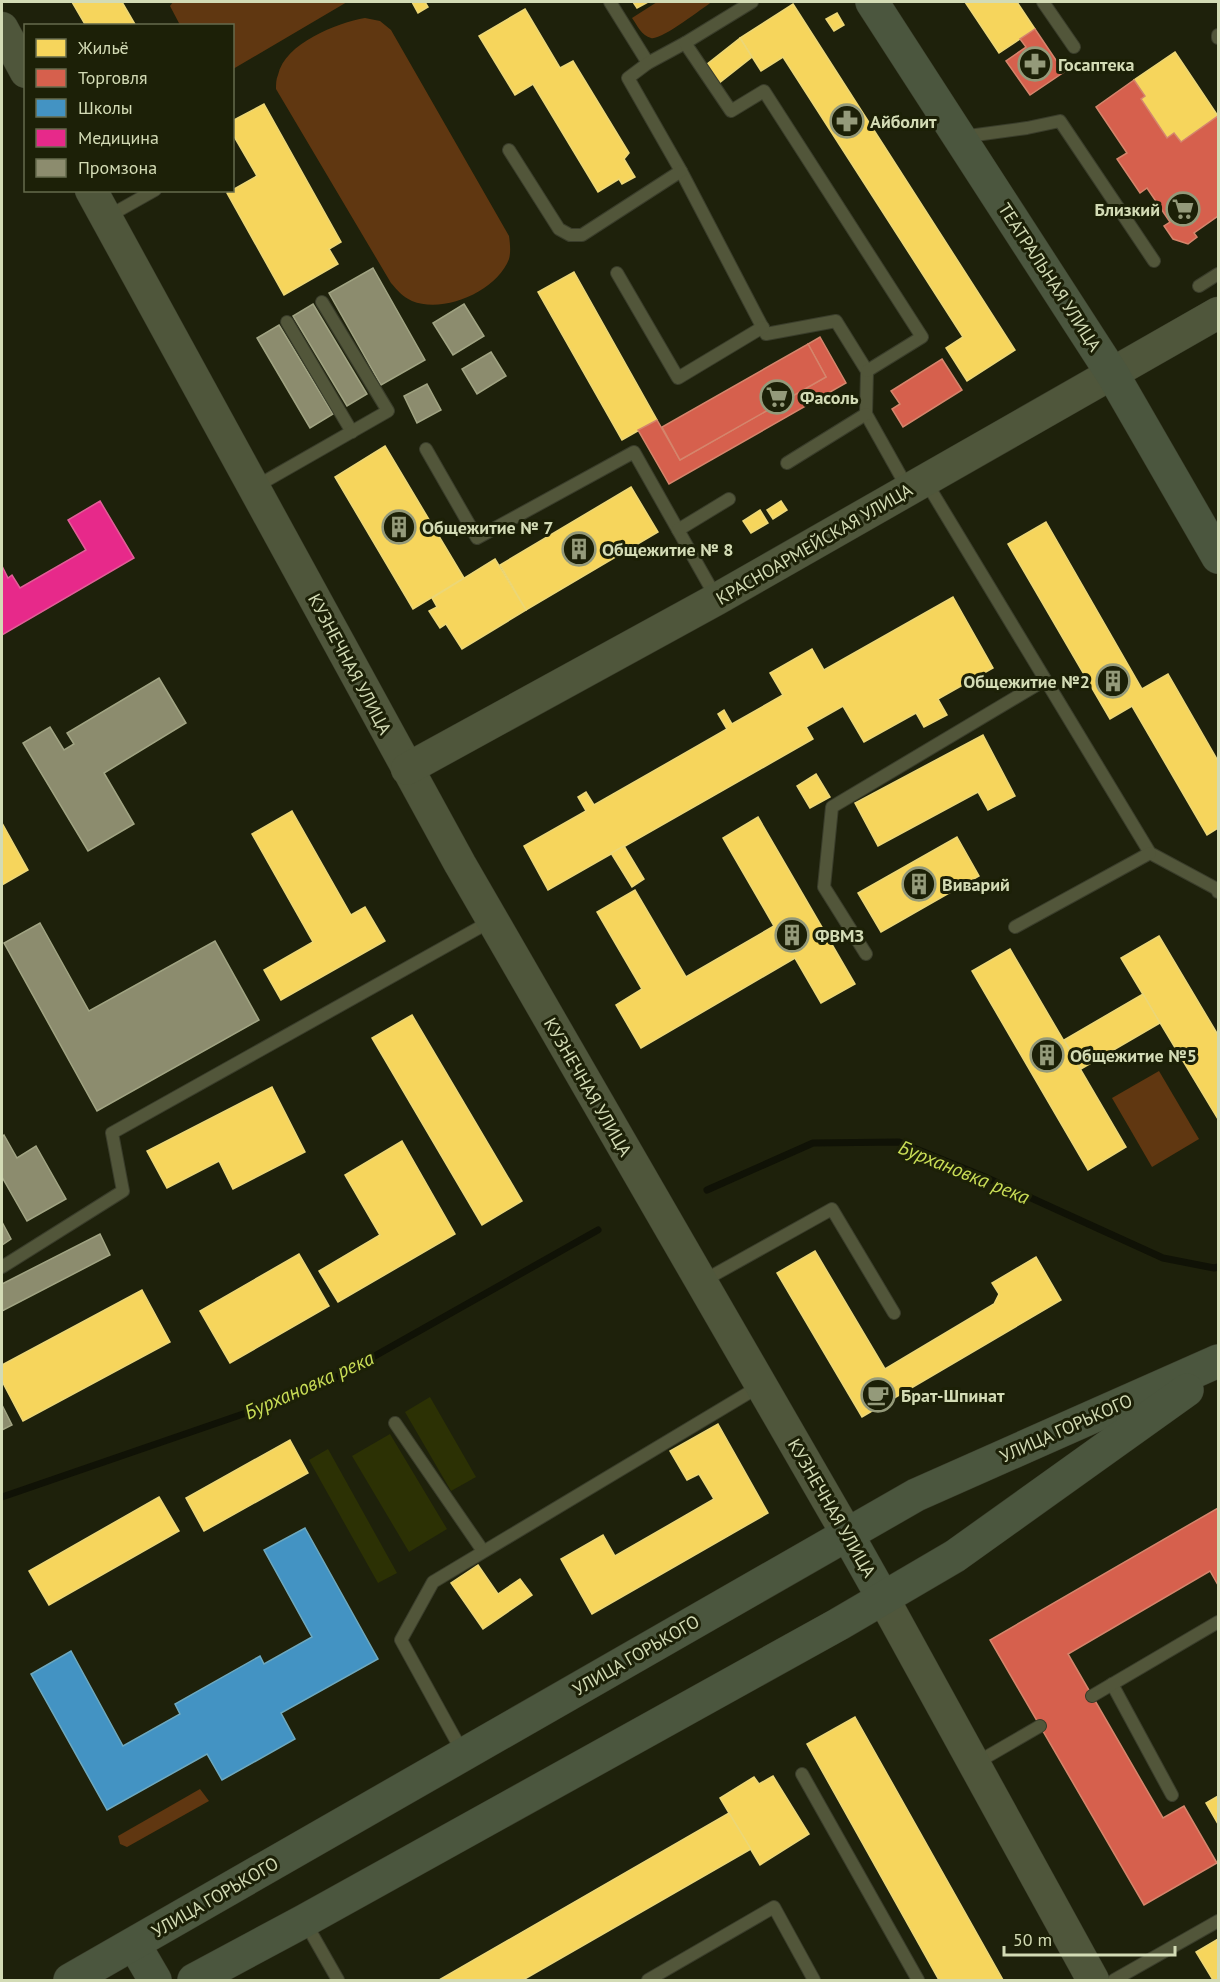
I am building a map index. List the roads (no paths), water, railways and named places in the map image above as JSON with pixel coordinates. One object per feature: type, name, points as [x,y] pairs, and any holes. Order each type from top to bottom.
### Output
[{"type":"main road","name":"ТЕАТРАЛЬНАЯ УЛИЦА","points":[[872,2],[1113,375],[1218,557]]},
{"type":"main road","name":"УЛИЦА ГОРЬКОГО","points":[[70,1980],[916,1495],[1218,1361]]},
{"type":"main road","name":"УЛИЦА ГОРЬКОГО","points":[[194,1980],[304,1921],[955,1556],[1218,1367]]},
{"type":"main road","name":"КУЗНЕЧНАЯ УЛИЦА","points":[[847,1534],[883,1598]]},
{"type":"main road","points":[[134,1944],[155,1980]]},
{"type":"street","points":[[2,28],[24,68]]},
{"type":"street","name":"КУЗНЕЧНАЯ УЛИЦА","points":[[92,192],[491,921],[847,1534]]},
{"type":"street","name":"КРАСНОАРМЕЙСКАЯ УЛИЦА","points":[[407,769],[717,599],[1218,313]]},
{"type":"street","name":"КУЗНЕЧНАЯ УЛИЦА","points":[[883,1598],[1093,1980]]},
{"type":"lane","points":[[610,2],[648,63]]},
{"type":"lane","points":[[752,2],[648,63],[628,78],[681,171],[766,334],[836,321],[867,371],[866,414],[917,485],[1045,680],[1149,853],[1217,889],[1218,892]]},
{"type":"lane","points":[[1044,2],[1074,47]]},
{"type":"lane","points":[[685,43],[731,111],[764,91],[922,337],[867,371]]},
{"type":"lane","points":[[960,137],[1028,128],[1060,121],[1154,261]]},
{"type":"lane","points":[[509,150],[560,229],[570,235],[582,235],[681,171]]},
{"type":"lane","points":[[106,218],[152,192]]},
{"type":"lane","points":[[617,273],[678,378],[763,327]]},
{"type":"lane","points":[[1199,286],[1218,274]]},
{"type":"lane","points":[[255,487],[388,411],[322,302]]},
{"type":"lane","points":[[287,322],[352,432]]},
{"type":"lane","points":[[787,463],[866,414]]},
{"type":"lane","points":[[426,449],[477,538],[634,452],[717,599]]},
{"type":"lane","points":[[678,530],[729,500]]},
{"type":"lane","points":[[866,954],[824,887],[832,807],[1045,680]]},
{"type":"lane","points":[[1015,927],[1149,853]]},
{"type":"lane","points":[[2,1267],[123,1191],[112,1133],[491,921]]},
{"type":"lane","points":[[702,1282],[832,1209],[894,1313]]},
{"type":"lane","points":[[464,1754],[401,1640],[433,1581],[761,1385]]},
{"type":"lane","points":[[395,1423],[483,1551]]},
{"type":"lane","points":[[1092,1696],[1217,1626]]},
{"type":"lane","points":[[1112,1684],[1173,1795]]},
{"type":"lane","points":[[974,1764],[1040,1726]]},
{"type":"lane","points":[[802,1774],[918,1980]]},
{"type":"lane","points":[[648,1980],[774,1907],[808,1978]]},
{"type":"lane","points":[[304,1921],[338,1980]]},
{"type":"lane","points":[[1114,1980],[1218,1921]]},
{"type":"waterway","name":"Бурхановка река","points":[[707,1190],[813,1143],[899,1142],[985,1177],[1163,1258],[1218,1267]]},
{"type":"waterway","name":"Бурхановка река","points":[[2,1497],[249,1412],[341,1375],[598,1230]]},
{"type":"place","name":"Госаптека","points":[[1035,64]]},
{"type":"place","name":"Айболит","points":[[847,121]]},
{"type":"place","name":"Близкий","points":[[1183,209]]},
{"type":"place","name":"Фасоль","points":[[777,397]]},
{"type":"place","name":"Общежитие № 7","points":[[399,527]]},
{"type":"place","name":"Общежитие № 8","points":[[579,549]]},
{"type":"place","name":"Общежитие №2","points":[[1113,681]]},
{"type":"place","name":"Виварий","points":[[919,884]]},
{"type":"place","name":"ФВМЗ","points":[[792,935]]},
{"type":"place","name":"Общежитие №5","points":[[1047,1055]]},
{"type":"place","name":"Брат-Шпинат","points":[[878,1395]]}]
